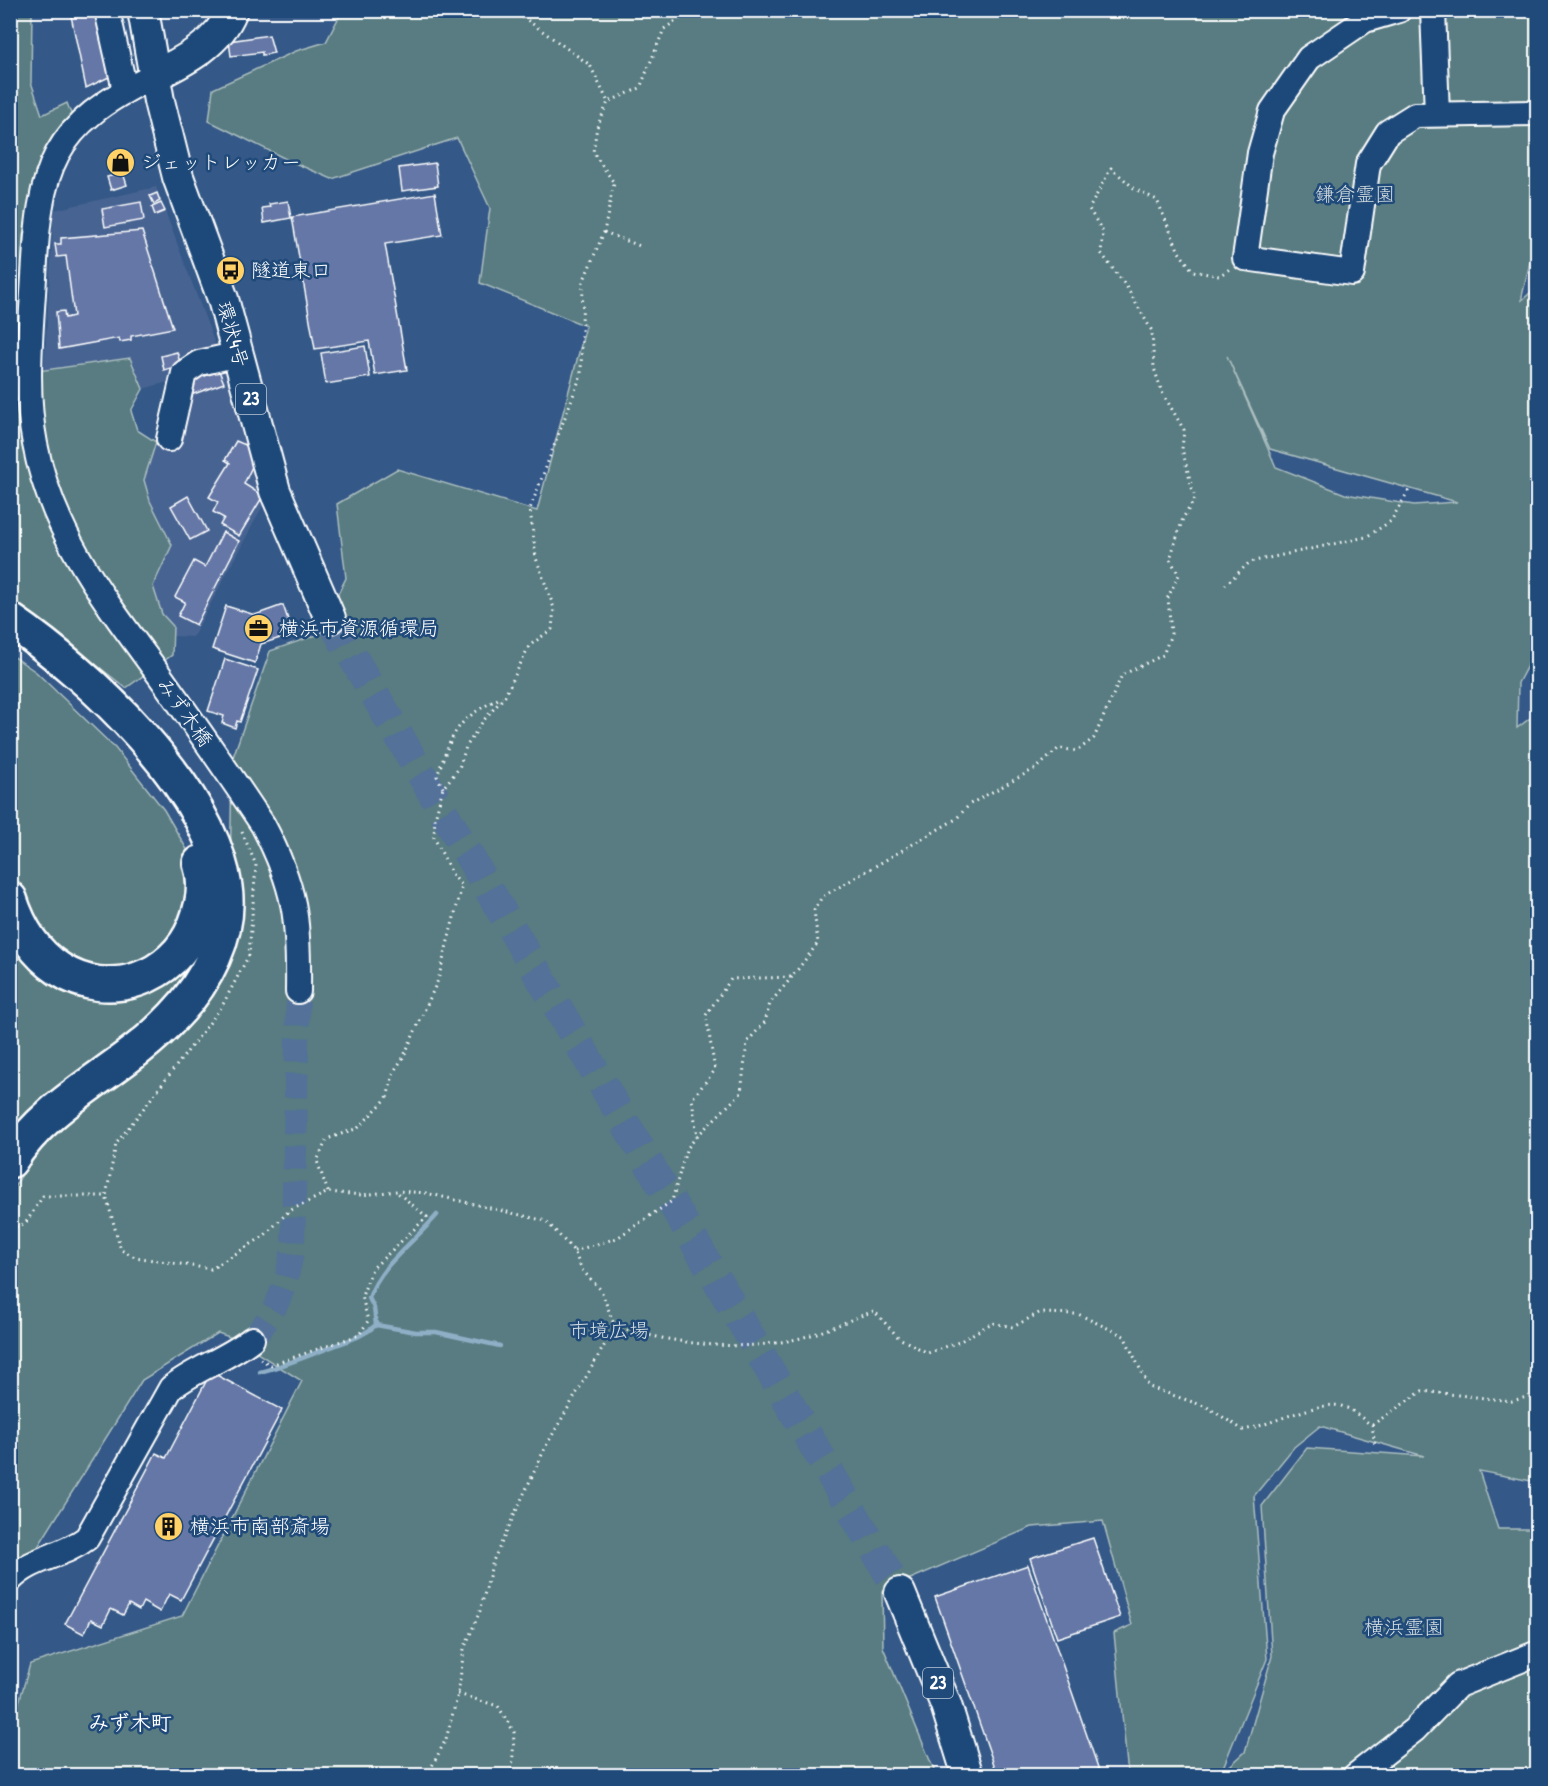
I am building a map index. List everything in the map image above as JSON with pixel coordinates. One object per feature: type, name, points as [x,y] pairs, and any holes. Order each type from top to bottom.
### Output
[{"type":"highway","points":[[10,620],[88,680],[166,767],[199,814],[225,887],[224,920],[218,946],[207,974],[191,998],[171,1020],[138,1047],[57,1106],[10,1161]]},
{"type":"highway","points":[[10,640],[84,700],[118,734],[156,782],[182,822],[195,848],[202,871],[204,891],[201,912],[190,939],[178,956],[162,969],[140,980],[108,984],[86,980],[59,969],[36,950],[18,923],[10,899]]},
{"type":"main road","name":"環状4号","points":[[143,10],[154,76],[178,177],[223,299],[275,490],[330,618]]},
{"type":"main road","points":[[154,76],[198,52],[221,31],[232,10]]},
{"type":"main road","name":"23","points":[[900,1593],[946,1705],[968,1776]]},
{"type":"street","points":[[108,10],[125,90]]},
{"type":"street","points":[[1399,10],[1365,20],[1309,58],[1272,111],[1260,153],[1245,258],[1352,273],[1368,164],[1388,132],[1415,115],[1538,113]]},
{"type":"street","points":[[1433,10],[1437,114]]},
{"type":"street","name":"みず木橋","points":[[154,76],[125,90],[94,110],[74,127],[58,148],[44,182],[37,217],[29,374],[34,443],[50,501],[74,554],[252,826],[283,862],[293,896],[298,935],[298,991]]},
{"type":"street","points":[[169,439],[184,373],[199,363],[239,354]]},
{"type":"street","points":[[10,1580],[35,1560],[75,1548],[87,1538],[171,1388],[189,1373],[242,1346]]},
{"type":"street","points":[[1355,1776],[1414,1730],[1458,1685],[1538,1653]]},
{"type":"path","points":[[513,10],[590,65],[608,102]]},
{"type":"path","points":[[328,1192],[317,1161],[327,1139],[358,1128],[387,1098],[394,1071],[404,1058],[438,980],[462,886],[452,874],[434,837],[435,818],[443,788],[459,768],[466,747],[483,721],[504,696],[529,646],[552,629],[554,608],[536,558],[530,510],[581,375],[583,282],[604,232],[614,183],[593,152],[597,127],[608,102],[640,88],[664,29],[692,10]]},
{"type":"path","points":[[574,1251],[617,1238],[672,1201],[686,1150],[697,1136],[741,1093],[747,1042],[765,1022],[770,1003],[818,943],[814,910],[822,897],[956,819],[970,804],[1038,767],[1059,748],[1077,751],[1094,738],[1122,675],[1163,655],[1171,634],[1168,597],[1179,575],[1170,559],[1183,518],[1195,499],[1182,449],[1184,430],[1162,392],[1154,368],[1152,331],[1126,286],[1101,253],[1103,232],[1089,209],[1111,168],[1135,189],[1157,200],[1179,252],[1193,271],[1219,276],[1245,258]]},
{"type":"path","points":[[604,232],[640,246]]},
{"type":"path","points":[[1225,585],[1250,562],[1366,537],[1391,521],[1410,488]]},
{"type":"path","points":[[443,788],[437,776],[451,737],[471,712],[504,696]]},
{"type":"path","points":[[252,826],[256,865],[249,955],[221,1008],[116,1144],[106,1197],[121,1250],[135,1257],[211,1269],[264,1236],[289,1211],[328,1192],[362,1195],[397,1191],[426,1193],[546,1221],[574,1251],[582,1270],[601,1290],[615,1327]]},
{"type":"path","points":[[697,1136],[692,1099],[715,1070],[706,1016],[731,979],[792,977]]},
{"type":"path","points":[[242,1346],[271,1365],[359,1335],[368,1321],[362,1296],[372,1269],[427,1217],[397,1191]]},
{"type":"path","points":[[10,1228],[25,1224],[43,1196],[106,1197]]},
{"type":"path","points":[[615,1327],[667,1340],[735,1346],[788,1341],[874,1311],[899,1338],[928,1353],[959,1342],[992,1323],[1013,1327],[1039,1313],[1078,1314],[1124,1336],[1149,1387],[1208,1407],[1243,1430],[1264,1426],[1311,1408],[1343,1406],[1372,1425],[1376,1446]]},
{"type":"path","points":[[427,1776],[446,1739],[458,1694],[464,1649],[480,1611],[493,1562],[546,1446],[615,1327]]},
{"type":"path","points":[[1372,1425],[1422,1391],[1512,1401],[1538,1394]]},
{"type":"path","points":[[458,1694],[498,1706],[514,1732],[512,1776]]},
{"type":"shaded area","points":[[156,187],[218,352],[178,379],[143,389],[130,358],[44,371],[54,210]]},
{"type":"shaded area","points":[[226,363],[268,496],[193,637],[173,636],[173,626],[162,614],[153,586],[172,545],[150,501],[144,480],[156,442],[174,448],[187,381]]},
{"type":"green space","points":[[10,11],[32,11],[31,82],[42,115],[67,103],[73,119],[34,177],[23,236],[17,374],[130,358],[143,389],[131,411],[137,430],[156,442],[144,480],[150,501],[172,545],[153,586],[162,614],[173,626],[172,655],[126,688],[11,598]]},
{"type":"green space","points":[[342,11],[1537,11],[1537,258],[1531,258],[1522,300],[1537,287],[1538,645],[1518,683],[1517,728],[1537,713],[1537,1482],[1479,1471],[1498,1529],[1537,1529],[1537,1775],[1220,1775],[1128,1775],[1114,1633],[1132,1625],[1103,1521],[1032,1527],[882,1591],[883,1647],[936,1775],[11,1775],[11,1730],[30,1664],[182,1616],[302,1381],[235,1339],[218,1333],[142,1380],[11,1590],[11,1192],[47,1135],[229,948],[232,760],[270,651],[317,635],[346,578],[337,504],[397,469],[537,511],[586,326],[480,283],[490,208],[457,138],[332,179],[209,121],[213,89],[296,51],[326,42]],"holes":[[[1227,356],[1270,449],[1457,502],[1414,505],[1345,494],[1276,467]],[[1320,1426],[1424,1456],[1307,1448],[1262,1506],[1272,1656],[1245,1752],[1220,1775],[1267,1659],[1254,1496],[1294,1447]]]},
{"type":"green space","points":[[10,654],[36,672],[115,748],[164,810],[189,853],[195,891],[171,952],[124,978],[64,962],[32,924],[15,876],[11,844]]},
{"type":"green space","points":[[11,929],[102,997],[213,941],[175,1002],[11,1143]]},
{"type":"building","points":[[93,10],[96,14],[109,77],[86,88],[70,11]]},
{"type":"building","points":[[190,10],[212,10],[212,11],[190,13]]},
{"type":"building","points":[[269,35],[274,53],[262,55],[262,52],[231,56],[229,41]]},
{"type":"building","points":[[435,163],[438,186],[402,191],[399,168]]},
{"type":"building","points":[[123,173],[127,185],[111,190],[107,177]]},
{"type":"building","points":[[157,193],[160,201],[154,204],[150,196]]},
{"type":"building","points":[[435,193],[442,235],[385,244],[407,370],[375,375],[369,341],[315,349],[292,217]]},
{"type":"building","points":[[288,201],[291,218],[264,223],[262,208],[270,207],[269,204]]},
{"type":"building","points":[[141,202],[144,220],[105,227],[102,209]]},
{"type":"building","points":[[161,203],[165,211],[155,215],[152,207]]},
{"type":"building","points":[[142,231],[173,328],[131,336],[131,340],[120,342],[119,338],[59,349],[56,312],[64,311],[65,318],[74,316],[66,256],[57,257],[55,244],[61,244],[61,238]]},
{"type":"building","points":[[365,346],[370,377],[326,384],[321,353]]},
{"type":"building","points":[[177,352],[181,366],[173,376],[171,368],[164,370],[161,356]]},
{"type":"building","points":[[203,370],[205,376],[219,371],[224,383],[191,395],[187,381]]},
{"type":"building","points":[[236,441],[248,446],[255,460],[244,484],[263,496],[239,536],[220,525],[224,518],[213,512],[218,502],[209,497],[230,463],[225,460]]},
{"type":"building","points":[[188,496],[207,531],[190,540],[171,506]]},
{"type":"building","points":[[223,532],[239,541],[196,625],[178,616],[185,602],[175,597],[194,561],[205,567]]},
{"type":"building","points":[[283,605],[293,634],[261,644],[255,663],[212,649],[226,606],[255,615]]},
{"type":"building","points":[[225,659],[258,670],[240,722],[237,721],[235,728],[222,723],[224,716],[208,711]]},
{"type":"building","name":"横浜市南部斎場","points":[[211,1372],[282,1410],[181,1600],[169,1594],[160,1612],[143,1602],[139,1610],[129,1604],[123,1615],[111,1609],[103,1625],[91,1619],[84,1634],[65,1624],[156,1453],[166,1458]]},
{"type":"building","points":[[1093,1538],[1120,1617],[1057,1638],[1030,1558]]},
{"type":"building","points":[[1028,1565],[1101,1776],[998,1776],[935,1597]]},
{"type":"waterway","points":[[376,1325],[374,1308],[369,1298],[374,1286],[390,1264],[437,1215]]},
{"type":"waterway","points":[[260,1372],[352,1339],[376,1325],[416,1332],[436,1332],[500,1346]]},
{"type":"tunnel","points":[[330,618],[900,1593]]},
{"type":"tunnel","points":[[252,1339],[269,1317],[280,1296],[293,1247],[298,991]]},
{"type":"place","name":"ジェットレッカー","points":[[120,162]]},
{"type":"place","name":"隧道東口","points":[[230,270]]},
{"type":"place","name":"横浜市資源循環局","points":[[258,628]]},
{"type":"place","name":"横浜市南部斎場","points":[[169,1526]]},
{"type":"district","name":"みず木町","points":[[130,1723]]},
{"type":"park label","name":"鎌倉霊園","points":[[1355,194]]},
{"type":"park label","name":"市境広場","points":[[609,1330]]},
{"type":"park label","name":"横浜霊園","points":[[1404,1627]]}]
